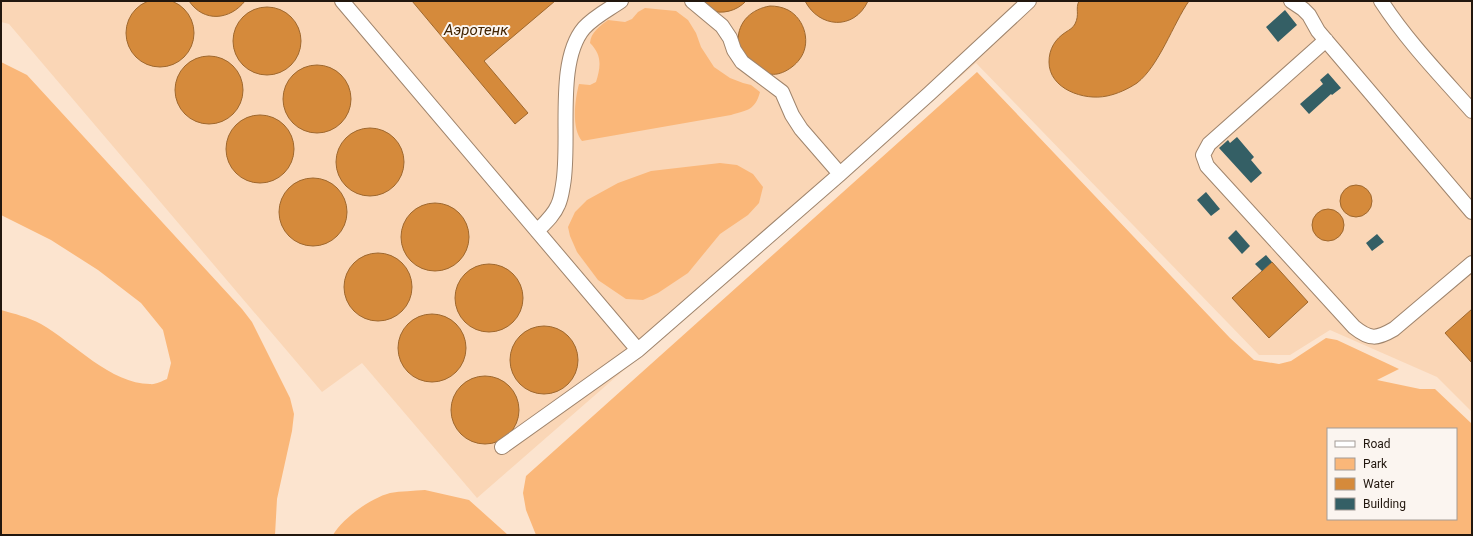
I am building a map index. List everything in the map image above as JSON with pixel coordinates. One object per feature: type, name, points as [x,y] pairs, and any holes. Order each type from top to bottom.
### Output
[{"type":"lane","points":[[342,1],[638,350]]},
{"type":"lane","points":[[537,231],[550,218],[558,205],[562,191],[566,150],[566,88],[571,56],[575,42],[584,28],[597,15],[621,1]]},
{"type":"lane","points":[[692,1],[722,26],[742,62],[782,92],[792,115],[801,129],[840,174]]},
{"type":"lane","points":[[502,447],[638,350],[840,174],[1029,1]]},
{"type":"lane","points":[[1291,1],[1309,15],[1315,26],[1326,40],[1472,212]]},
{"type":"lane","points":[[1381,1],[1395,23],[1417,50],[1472,111]]},
{"type":"lane","points":[[1326,40],[1209,144],[1203,155],[1207,166],[1354,327],[1366,336],[1382,336],[1394,329],[1472,263]]},
{"type":"shaded area","points":[[1,1],[1472,1],[1472,412],[1437,377],[1330,330],[1290,355],[1259,355],[976,63],[477,498],[362,363],[322,392],[9,24],[1,22]]},
{"type":"green space","points":[[645,8],[676,11],[688,20],[696,33],[701,47],[714,67],[730,78],[751,85],[760,92],[758,98],[750,108],[731,115],[582,141],[576,129],[575,105],[579,84],[590,85],[596,82],[599,71],[597,52],[590,43],[592,36],[596,30],[608,20],[625,22],[632,19],[638,12]]},
{"type":"green space","points":[[1,62],[27,75],[242,309],[252,322],[290,398],[294,414],[292,431],[277,499],[275,535],[1,535],[1,310],[41,324],[107,370],[135,382],[152,384],[167,379],[171,363],[163,330],[141,303],[98,270],[51,240],[1,215]]},
{"type":"green space","points":[[977,72],[1230,338],[1254,360],[1279,364],[1291,361],[1326,338],[1337,340],[1399,369],[1377,380],[1420,389],[1435,389],[1472,424],[1472,535],[536,535],[526,510],[523,493],[526,476]]},
{"type":"green space","points":[[720,163],[737,165],[753,174],[763,187],[759,203],[748,215],[720,234],[688,273],[658,293],[643,300],[626,299],[598,280],[577,252],[568,227],[575,212],[587,200],[618,183],[651,171]]},
{"type":"green space","points":[[425,490],[469,500],[508,535],[333,535],[343,522],[374,499],[390,493]]},
{"type":"water","points":[[160,-1],[173,2],[184,9],[191,20],[194,33],[191,46],[184,57],[173,64],[160,67],[147,64],[136,57],[129,46],[126,33],[129,20],[136,9],[147,2]]},
{"type":"water","points":[[189,1],[245,1],[232,12],[225,15],[209,16],[195,8]]},
{"type":"water","name":"Аэротенк","points":[[412,1],[555,1],[484,61],[528,113],[515,124]]},
{"type":"water","points":[[696,1],[746,1],[734,10],[719,12],[707,9]]},
{"type":"water","points":[[805,1],[868,1],[862,11],[854,17],[846,21],[836,22],[827,21],[819,17],[811,10]]},
{"type":"water","points":[[1079,1],[1189,1],[1159,56],[1145,76],[1137,83],[1122,91],[1107,96],[1088,97],[1069,91],[1061,86],[1051,71],[1049,62],[1053,45],[1075,24]]},
{"type":"water","points":[[770,6],[784,8],[794,14],[799,19],[805,32],[806,40],[803,54],[799,60],[789,69],[776,74],[767,73],[744,56],[739,51],[738,45],[740,28],[747,17],[757,10]]},
{"type":"water","points":[[267,7],[280,10],[291,17],[298,28],[301,41],[298,54],[291,65],[280,72],[267,75],[254,72],[243,65],[236,54],[233,41],[236,28],[243,17],[254,10]]},
{"type":"water","points":[[209,56],[222,59],[233,66],[240,77],[243,90],[240,103],[233,114],[222,121],[209,124],[196,121],[185,114],[178,103],[175,90],[178,77],[185,66],[196,59]]},
{"type":"water","points":[[317,65],[330,68],[341,75],[348,86],[351,99],[348,112],[341,123],[330,130],[317,133],[304,130],[293,123],[286,112],[283,99],[286,86],[293,75],[304,68]]},
{"type":"water","points":[[260,115],[273,118],[284,125],[291,136],[294,149],[291,162],[284,173],[273,180],[260,183],[247,180],[236,173],[229,162],[226,149],[229,136],[236,125],[247,118]]},
{"type":"water","points":[[370,128],[383,131],[394,138],[401,149],[404,162],[401,175],[394,186],[383,193],[370,196],[357,193],[346,186],[339,175],[336,162],[339,149],[346,138],[357,131]]},
{"type":"water","points":[[313,178],[326,181],[337,188],[344,199],[347,212],[344,225],[337,236],[326,243],[313,246],[300,243],[289,236],[282,225],[279,212],[282,199],[289,188],[300,181]]},
{"type":"water","points":[[1356,185],[1367,190],[1372,201],[1367,212],[1356,217],[1345,212],[1340,201],[1345,190]]},
{"type":"water","points":[[435,203],[448,206],[459,213],[466,224],[469,237],[466,250],[459,261],[448,268],[435,271],[422,268],[411,261],[404,250],[401,237],[404,224],[411,213],[422,206]]},
{"type":"water","points":[[1328,209],[1339,214],[1344,225],[1339,236],[1328,241],[1317,236],[1312,225],[1317,214]]},
{"type":"water","points":[[378,253],[391,256],[402,263],[409,274],[412,287],[409,300],[402,311],[391,318],[378,321],[365,318],[354,311],[347,300],[344,287],[347,274],[354,263],[365,256]]},
{"type":"water","points":[[1272,262],[1308,302],[1269,338],[1232,298]]},
{"type":"water","points":[[489,264],[502,267],[513,274],[520,285],[523,298],[520,311],[513,322],[502,329],[489,332],[476,329],[465,322],[458,311],[455,298],[458,285],[465,274],[476,267]]},
{"type":"water","points":[[1472,309],[1472,363],[1445,333]]},
{"type":"water","points":[[432,314],[445,317],[456,324],[463,335],[466,348],[463,361],[456,372],[445,379],[432,382],[419,379],[408,372],[401,361],[398,348],[401,335],[408,324],[419,317]]},
{"type":"water","points":[[544,326],[557,329],[568,336],[575,347],[578,360],[575,373],[568,384],[557,391],[544,394],[531,391],[520,384],[513,373],[510,360],[513,347],[520,336],[531,329]]},
{"type":"water","points":[[485,376],[498,379],[509,386],[516,397],[519,410],[516,423],[509,434],[498,441],[485,444],[472,441],[461,434],[454,423],[451,410],[454,397],[461,386],[472,379]]},
{"type":"building","points":[[1285,10],[1297,25],[1278,42],[1266,27]]},
{"type":"building","points":[[1328,73],[1341,88],[1332,95],[1331,94],[1309,114],[1300,104],[1323,84],[1320,80]]},
{"type":"building","points":[[1237,137],[1254,157],[1251,160],[1262,173],[1251,183],[1219,148],[1228,140],[1230,143]]},
{"type":"building","points":[[1206,192],[1220,209],[1211,216],[1197,200]]},
{"type":"building","points":[[1236,230],[1250,246],[1242,254],[1228,238]]},
{"type":"building","points":[[1377,234],[1384,242],[1372,251],[1366,243]]},
{"type":"building","points":[[1266,255],[1272,262],[1262,271],[1255,264]]}]
